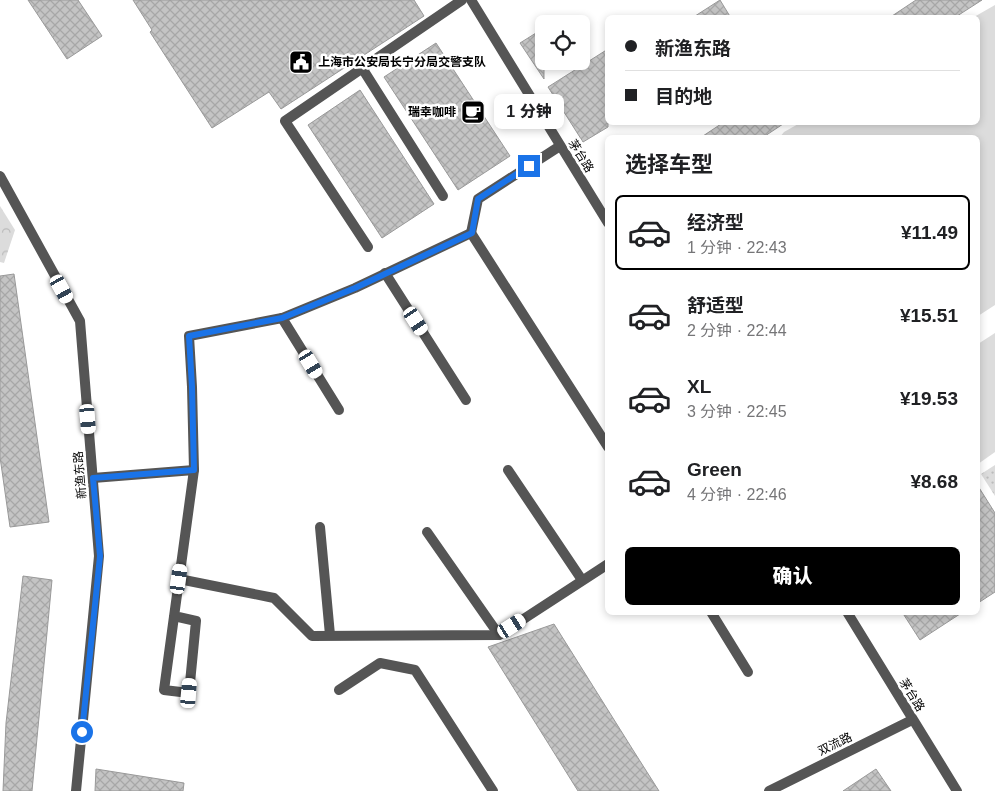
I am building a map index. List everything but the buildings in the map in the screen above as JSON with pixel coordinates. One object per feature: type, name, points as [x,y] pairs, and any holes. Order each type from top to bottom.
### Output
[{"type":"street","points":[[368,247],[285,121],[462,0]]},
{"type":"street","name":"茅台路","points":[[471,0],[605,218]]},
{"type":"street","points":[[362,68],[443,196]]},
{"type":"street","points":[[560,146],[478,199],[472,233],[605,442]]},
{"type":"street","name":"新渔东路","points":[[0,176],[80,321],[100,556],[76,791]]},
{"type":"street","points":[[174,616],[196,621],[189,693],[164,690],[174,616],[179,579],[194,470],[189,336],[282,318],[355,288],[472,233]]},
{"type":"street","points":[[385,274],[466,400]]},
{"type":"street","points":[[282,318],[339,410]]},
{"type":"street","points":[[93,478],[194,470]]},
{"type":"street","points":[[508,470],[582,580]]},
{"type":"street","points":[[320,527],[330,636]]},
{"type":"street","points":[[427,532],[499,635]]},
{"type":"street","points":[[179,579],[274,598],[312,636],[499,635],[605,566]]},
{"type":"street","points":[[713,615],[748,672]]},
{"type":"street","name":"茅台路","points":[[849,615],[957,791]]},
{"type":"street","points":[[339,690],[380,663],[415,670],[493,791]]},
{"type":"street","name":"双流路","points":[[769,791],[912,720]]},
{"type":"green space","points":[[995,5],[995,305],[980,315],[980,135],[782,135],[796,125],[980,125],[980,15],[978,15]]},
{"type":"green space","points":[[0,206],[15,230],[4,263],[0,262]]},
{"type":"green space","points":[[995,333],[995,452],[980,463],[980,343]]},
{"type":"green space","points":[[995,465],[995,496],[981,474]]},
{"type":"place","name":"上海市公安局长宁分局交警支队","points":[[301,62]]},
{"type":"place","name":"瑞幸咖啡","points":[[473,112]]},
{"type":"route","points":[[82,732],[100,556],[93,478],[194,470],[189,336],[282,318],[355,288],[472,233],[478,199],[529,166]]}]
